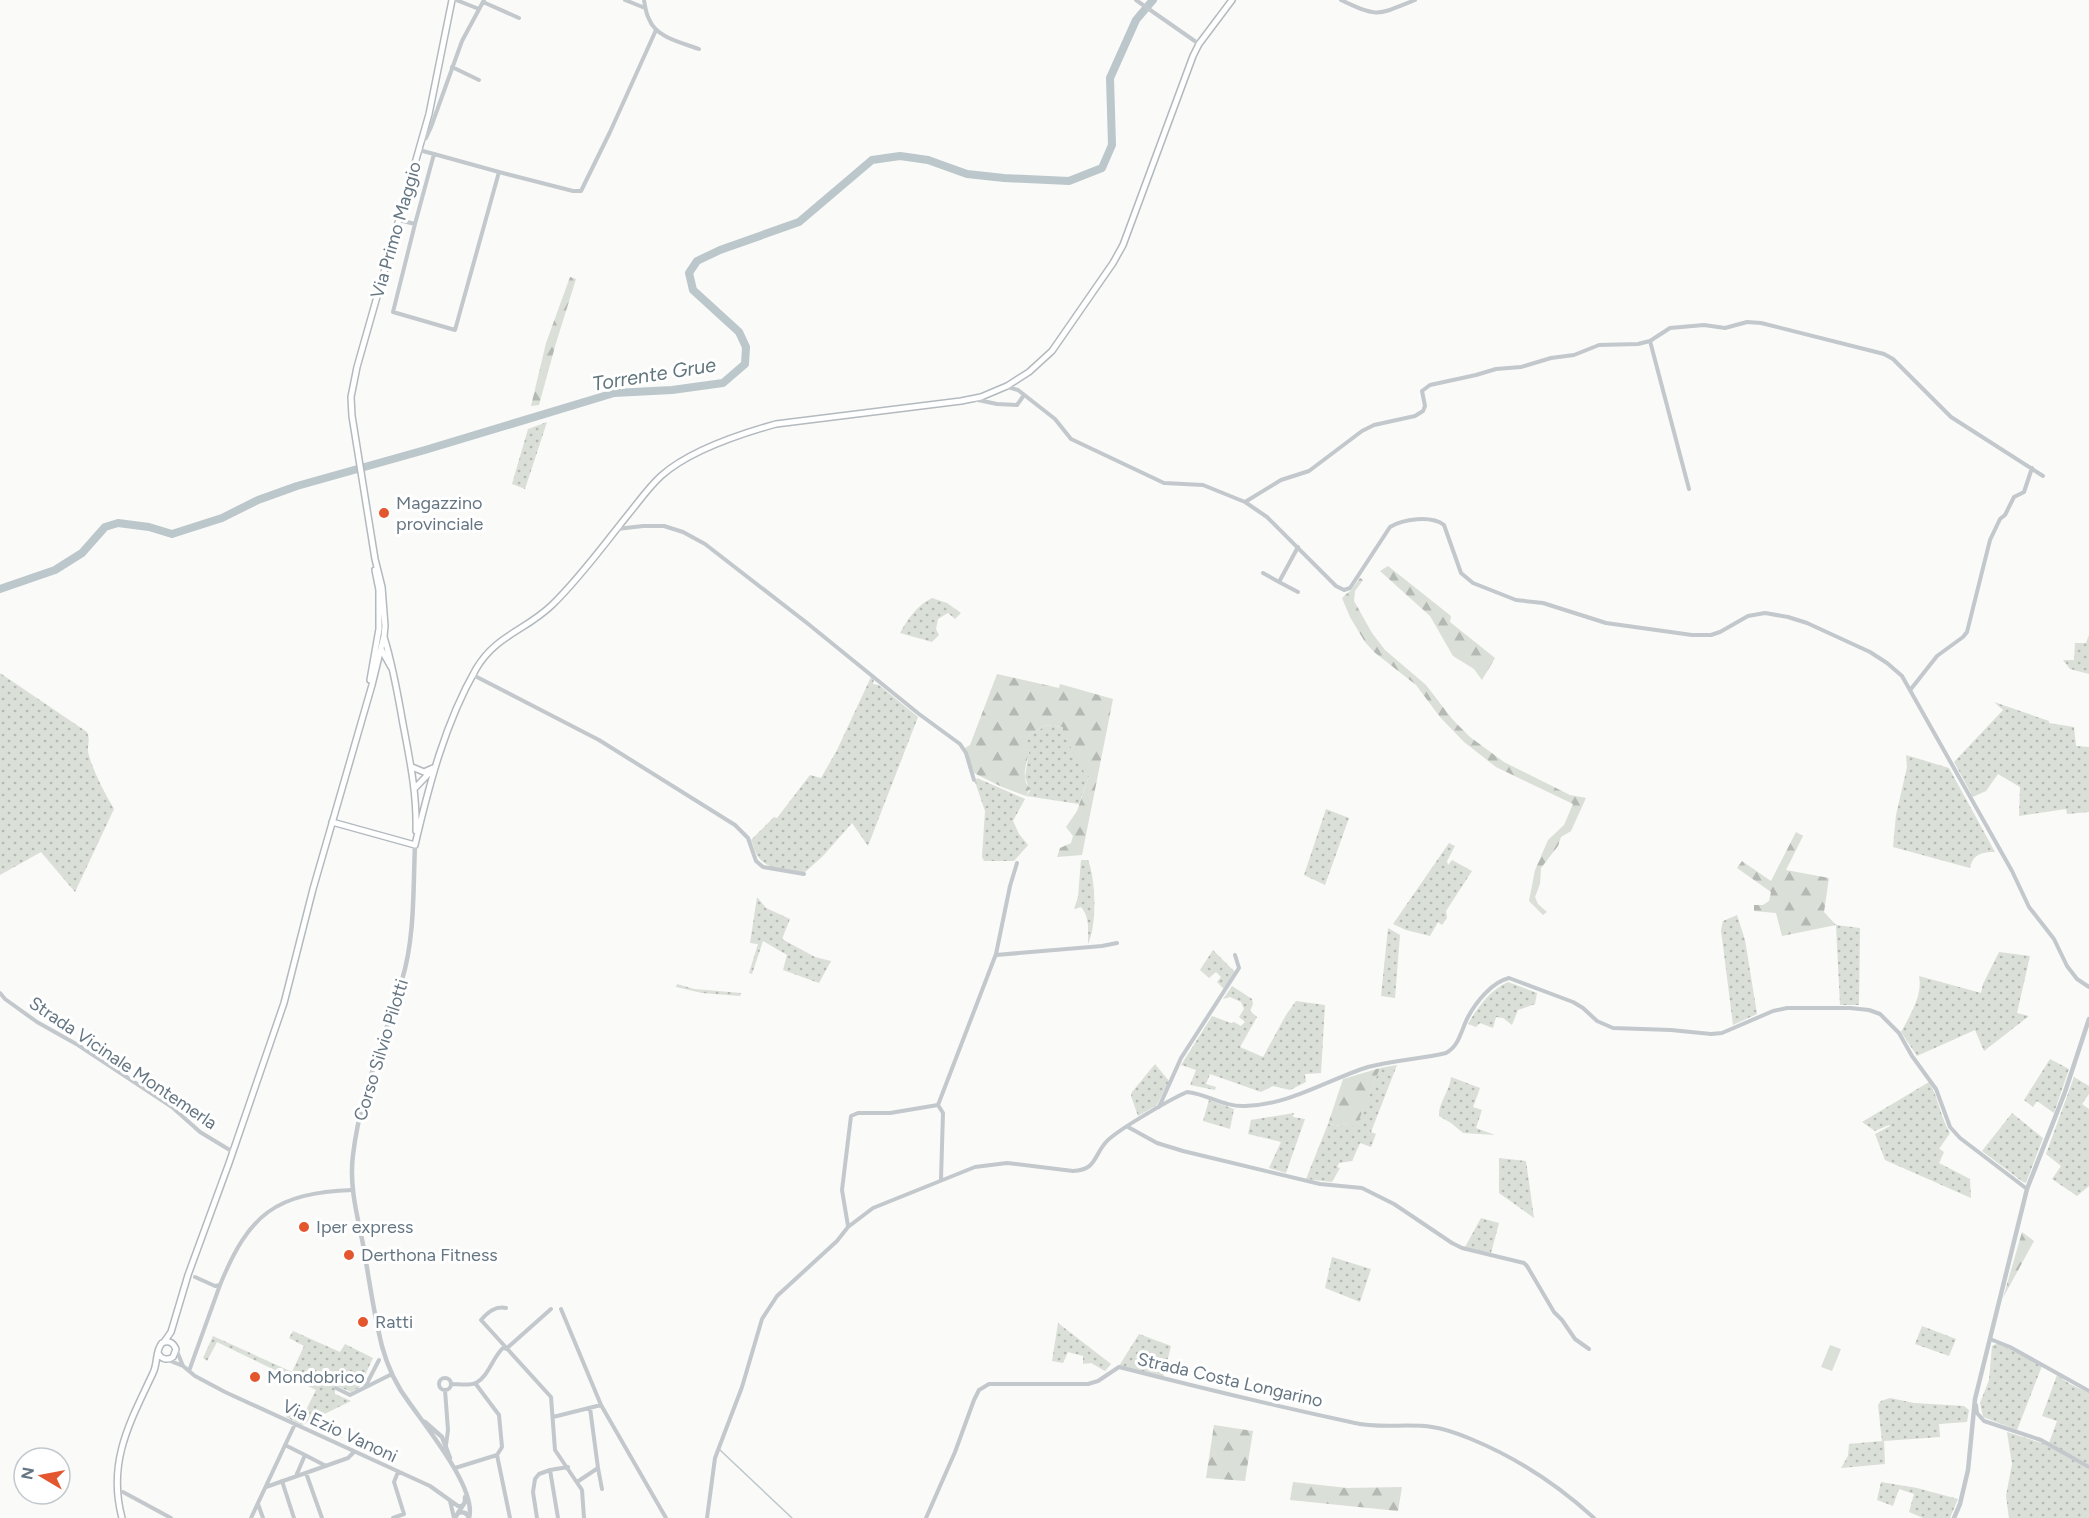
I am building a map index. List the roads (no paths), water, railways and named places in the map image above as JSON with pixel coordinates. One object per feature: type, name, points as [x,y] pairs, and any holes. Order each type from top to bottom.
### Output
[{"type":"main road","name":"Via Primo Maggio","points":[[375,559],[351,397],[357,367],[422,141],[452,0]]},
{"type":"main road","points":[[332,822],[415,845],[452,717],[473,675],[490,649],[506,636],[532,622],[562,595],[661,476],[706,449],[753,431],[792,421],[972,399],[1007,386],[1029,372],[1052,351],[1113,263],[1129,231],[1185,73],[1199,44],[1232,0]]},
{"type":"main road","points":[[364,708],[379,629],[379,590],[375,559]]},
{"type":"main road","points":[[122,1518],[117,1487],[119,1455],[135,1408],[154,1372],[158,1347],[171,1332],[188,1275],[284,1003],[376,668],[385,626],[382,587],[375,559]]},
{"type":"main road","name":"Corso Silvio Pilotti","points":[[379,629],[381,649],[392,671]]},
{"type":"main road","name":"Corso Silvio Pilotti","points":[[384,636],[416,790],[415,845]]},
{"type":"main road","points":[[376,668],[384,665],[392,671]]},
{"type":"main road","points":[[412,767],[424,772],[436,766]]},
{"type":"main road","points":[[430,789],[424,794],[416,790],[436,766]]},
{"type":"main road","points":[[154,1372],[175,1354],[175,1321]]},
{"type":"main road","points":[[164,1342],[171,1342],[175,1347]]},
{"type":"main road","points":[[158,1353],[162,1358],[168,1359]]},
{"type":"street","points":[[456,0],[479,9]]},
{"type":"street","points":[[625,0],[646,9]]},
{"type":"street","points":[[644,0],[649,20],[656,30],[699,49]]},
{"type":"street","points":[[1341,0],[1366,12],[1379,14],[1395,10],[1415,0]]},
{"type":"street","points":[[422,141],[431,127],[448,75],[484,1],[519,18]]},
{"type":"street","points":[[1138,1],[1199,44]]},
{"type":"street","points":[[419,150],[573,191],[581,191],[656,30]]},
{"type":"street","points":[[452,67],[479,80]]},
{"type":"street","points":[[436,80],[448,75]]},
{"type":"street","points":[[434,154],[393,312],[455,330],[499,172]]},
{"type":"street","points":[[399,220],[415,224]]},
{"type":"street","points":[[1245,502],[1281,480],[1309,471],[1362,431],[1374,425],[1415,416],[1423,411],[1425,406],[1422,391],[1431,386],[1496,369],[1521,367],[1551,358],[1574,355],[1599,345],[1638,344],[1650,341],[1670,328],[1704,325],[1725,328],[1748,322],[1761,323],[1884,354],[1893,359],[1951,417],[2043,476]]},
{"type":"street","points":[[1650,341],[1689,489]]},
{"type":"street","points":[[1007,386],[1024,395],[1055,418],[1071,439],[1080,444],[1164,483],[1203,484],[1245,502],[1267,517],[1336,586],[1344,590],[1350,588],[1390,527],[1399,522],[1431,520],[1444,525],[1461,573],[1473,583],[1516,600],[1543,603],[1606,623],[1692,635],[1711,635],[1748,616],[1764,613],[1807,623],[1870,652],[1902,676],[1911,689],[2012,871],[2029,908],[2054,939],[2067,966],[2077,979],[2089,987]]},
{"type":"street","points":[[972,399],[1017,405],[1024,395]]},
{"type":"street","points":[[1911,689],[1937,656],[1963,638],[1967,632],[1972,620],[1990,540],[2014,497],[2024,492],[2032,467]]},
{"type":"street","points":[[616,529],[664,526],[683,532],[705,544],[960,744],[966,753],[974,780]]},
{"type":"street","points":[[1279,582],[1299,547]]},
{"type":"street","points":[[1263,573],[1298,592]]},
{"type":"street","points":[[473,675],[599,740],[735,825],[748,838],[756,861],[763,867],[804,874]]},
{"type":"street","name":"Corso Silvio Pilotti","points":[[415,845],[412,927],[408,955],[403,980],[365,1093],[352,1156],[353,1190],[378,1330],[387,1363],[399,1388],[455,1468],[470,1507],[469,1518]]},
{"type":"street","points":[[938,1106],[996,955],[1017,863]]},
{"type":"street","points":[[996,955],[1117,943]]},
{"type":"street","points":[[1159,1108],[1181,1058],[1239,968],[1234,955]]},
{"type":"street","points":[[707,1518],[715,1458],[742,1387],[762,1319],[777,1296],[837,1241],[848,1227],[873,1208],[941,1179],[994,1163],[1082,1171],[1093,1162],[1107,1141],[1187,1092],[1197,1093],[1235,1106],[1262,1105],[1370,1067],[1446,1053],[1456,1046],[1467,1017],[1475,1006],[1497,983],[1509,978],[1573,1002],[1596,1021],[1613,1028],[1712,1034],[1722,1033],[1773,1011],[1787,1008],[1850,1008],[1880,1014],[1899,1033],[1912,1056],[1936,1089],[1950,1127],[1960,1138],[2027,1190]]},
{"type":"street","name":"Strada Vicinale Montemerla","points":[[0,993],[37,1022],[87,1051],[172,1107],[200,1132],[233,1152]]},
{"type":"street","points":[[1954,1518],[1960,1504],[1968,1470],[1975,1399],[2027,1190],[2065,1092],[2089,1019]]},
{"type":"street","points":[[938,1106],[943,1113],[941,1179]]},
{"type":"street","points":[[848,1227],[842,1190],[851,1116],[858,1113],[890,1113],[938,1106]]},
{"type":"street","points":[[1128,1127],[1157,1143],[1183,1151],[1311,1182],[1362,1188],[1395,1204],[1462,1248],[1524,1263],[1554,1312],[1575,1339],[1589,1349]]},
{"type":"street","points":[[189,1372],[220,1285],[242,1239],[253,1225],[279,1204],[309,1194],[353,1190]]},
{"type":"street","points":[[195,1277],[215,1286],[220,1285]]},
{"type":"street","points":[[506,1308],[499,1306],[487,1313],[481,1320],[551,1397],[555,1450],[582,1490],[584,1518]]},
{"type":"street","points":[[451,1384],[475,1383],[481,1378],[497,1353],[551,1309]]},
{"type":"street","points":[[561,1309],[601,1405],[666,1518]]},
{"type":"street","points":[[1990,1338],[2089,1391]]},
{"type":"street","points":[[175,1347],[183,1366]]},
{"type":"street","points":[[168,1359],[183,1366]]},
{"type":"street","points":[[365,1388],[379,1360]]},
{"type":"street","name":"Via Ezio Vanoni","points":[[183,1366],[189,1372],[225,1392],[430,1486],[458,1506],[462,1506]]},
{"type":"street","name":"Strada Costa Longarino","points":[[926,1518],[955,1452],[974,1400],[983,1386],[989,1384],[1089,1384],[1119,1368],[1200,1389],[1358,1424],[1428,1426],[1449,1431],[1499,1450],[1521,1463],[1570,1497],[1594,1518]]},
{"type":"street","points":[[336,1388],[350,1395],[392,1374]]},
{"type":"street","points":[[445,1390],[440,1387],[441,1379],[446,1378],[451,1384]]},
{"type":"street","points":[[455,1468],[497,1455],[502,1447],[499,1415],[475,1383]]},
{"type":"street","points":[[445,1390],[450,1388],[451,1384]]},
{"type":"street","points":[[445,1390],[447,1426],[445,1442],[436,1442],[438,1434],[447,1426]]},
{"type":"street","points":[[1975,1399],[1977,1413],[1984,1421],[2041,1440],[2089,1467]]},
{"type":"street","points":[[553,1418],[601,1405]]},
{"type":"street","points":[[590,1408],[602,1489]]},
{"type":"street","name":"Corso Silvio Pilotti","points":[[418,1416],[445,1442],[450,1461]]},
{"type":"street","points":[[251,1518],[295,1424]]},
{"type":"street","points":[[285,1445],[326,1466]]},
{"type":"street","points":[[265,1487],[348,1458],[354,1452]]},
{"type":"street","points":[[296,1476],[305,1455]]},
{"type":"street","points":[[497,1455],[510,1518]]},
{"type":"street","points":[[537,1518],[533,1485],[539,1474],[568,1467]]},
{"type":"street","points":[[577,1482],[598,1468]]},
{"type":"street","points":[[550,1470],[558,1518]]},
{"type":"street","points":[[393,1518],[404,1514],[394,1482],[398,1472]]},
{"type":"street","points":[[306,1473],[322,1518]]},
{"type":"street","points":[[282,1481],[294,1518]]},
{"type":"street","points":[[456,1516],[462,1506],[465,1491]]},
{"type":"street","points":[[123,1492],[171,1518]]},
{"type":"street","points":[[448,1498],[456,1516]]},
{"type":"street","points":[[258,1503],[263,1518]]},
{"type":"street","name":"Corso Silvio Pilotti","points":[[456,1516],[464,1513],[469,1518]]},
{"type":"waterway","name":"Torrente Grue","points":[[0,589],[55,570],[82,553],[105,527],[118,523],[149,527],[172,534],[222,518],[258,500],[297,486],[614,393],[672,390],[723,383],[745,364],[746,347],[739,332],[693,290],[689,273],[697,261],[720,250],[799,222],[872,160],[900,156],[928,160],[967,174],[1069,181],[1102,168],[1112,145],[1110,78],[1136,20],[1153,0]]},
{"type":"waterway","points":[[720,1450],[792,1518]]},
{"type":"place","name":"Magazzino provinciale","points":[[384,513]]},
{"type":"place","name":"Iper express","points":[[304,1227]]},
{"type":"place","name":"Derthona Fitness","points":[[349,1255]]},
{"type":"place","name":"Ratti","points":[[363,1322]]},
{"type":"place","name":"Mondobrico","points":[[255,1377]]}]
